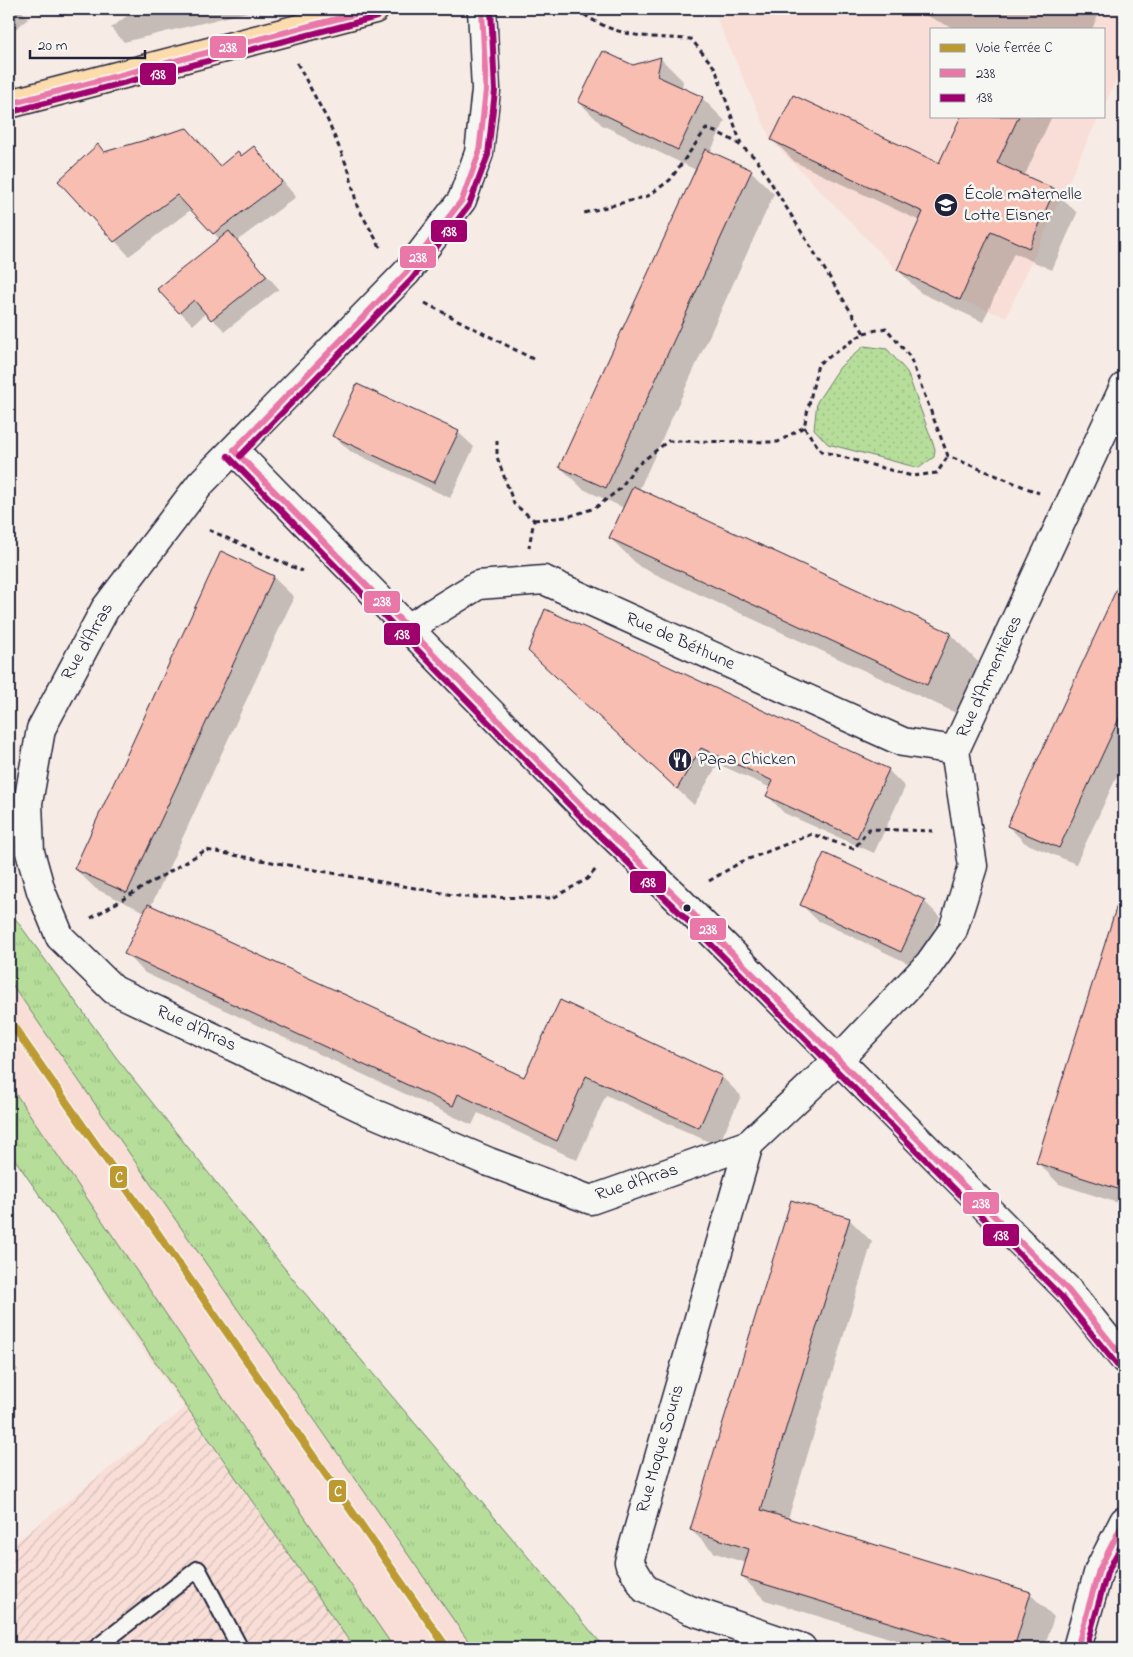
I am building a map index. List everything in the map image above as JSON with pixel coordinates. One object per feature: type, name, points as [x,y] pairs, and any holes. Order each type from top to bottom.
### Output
[{"type":"main road","points":[[9,104],[375,9]]},
{"type":"street","name":"Rue d'Arras","points":[[482,9],[486,90],[479,153],[462,200],[401,278],[201,483],[105,609],[41,730],[28,803],[30,852],[41,891],[60,937],[114,990],[368,1111],[489,1162],[591,1200],[749,1144],[838,1060]]},
{"type":"street","name":"Rue d'Armentières","points":[[838,1060],[929,964],[953,930],[974,866],[955,750],[1124,387]]},
{"type":"street","points":[[234,450],[622,845],[1068,1290],[1124,1359]]},
{"type":"street","name":"Rue de Béthune","points":[[408,628],[478,585],[544,580],[903,742],[955,750]]},
{"type":"street","name":"Rue Moque Souris","points":[[749,1144],[628,1562],[645,1589],[690,1610],[802,1648]]},
{"type":"street","points":[[1077,1648],[1099,1570],[1124,1521]]},
{"type":"lane","points":[[96,1648],[198,1569],[240,1648]]},
{"type":"path","points":[[577,9],[612,31],[650,37],[691,39],[715,68],[741,145]]},
{"type":"path","points":[[285,32],[300,71],[328,121],[339,146],[349,171],[357,206],[401,278],[428,306],[533,359]]},
{"type":"path","points":[[584,213],[648,196],[670,180],[706,129],[718,132],[741,145],[757,160],[864,333]]},
{"type":"path","points":[[497,440],[497,457],[514,504],[534,520],[567,517],[595,508],[620,489],[636,467],[668,441],[778,442],[804,427],[818,364],[864,333],[886,328],[910,357],[948,456],[1069,505]]},
{"type":"path","points":[[804,427],[821,451],[912,476],[937,473],[948,456]]},
{"type":"path","points":[[177,515],[310,574]]},
{"type":"path","points":[[516,582],[529,547],[534,520]]},
{"type":"path","points":[[678,899],[741,862],[812,834],[854,849],[869,829],[968,833]]},
{"type":"path","points":[[60,937],[206,850],[464,898],[553,898],[587,878],[622,845]]},
{"type":"shaded area","name":"École maternelle Lotte Eisner","points":[[754,9],[1124,9],[1124,63],[1106,102],[1106,28],[930,28],[930,118],[1098,118],[1006,317],[960,300],[897,270],[771,140],[717,19]]},
{"type":"shaded area","points":[[9,940],[597,1648],[355,1648],[118,1314],[9,1128]]},
{"type":"shaded area","points":[[185,1408],[355,1648],[9,1648],[9,1548]]},
{"type":"green space","points":[[864,346],[887,349],[907,372],[935,449],[934,457],[919,468],[828,444],[814,429],[817,402],[840,367]]},
{"type":"green space","points":[[9,910],[115,1056],[297,1284],[605,1648],[473,1648],[9,980]]},
{"type":"green space","points":[[9,1084],[394,1648],[354,1648],[9,1151]]},
{"type":"building","points":[[603,51],[633,65],[661,57],[657,76],[703,97],[678,150],[578,102]]},
{"type":"building","points":[[793,95],[939,163],[960,118],[1018,118],[997,163],[1055,189],[1029,248],[991,231],[960,300],[897,270],[923,212],[771,140]]},
{"type":"building","points":[[187,128],[220,166],[238,151],[241,156],[254,146],[282,182],[213,234],[177,195],[114,242],[58,181],[98,144],[104,152]]},
{"type":"building","points":[[705,149],[752,170],[606,488],[559,467]]},
{"type":"building","points":[[229,231],[267,276],[211,320],[194,300],[179,313],[157,289]]},
{"type":"building","points":[[357,384],[459,431],[434,483],[332,436]]},
{"type":"building","points":[[633,486],[951,633],[927,685],[609,538]]},
{"type":"building","points":[[221,551],[274,576],[127,893],[74,869]]},
{"type":"building","points":[[1124,573],[1124,708],[1059,848],[1007,826]]},
{"type":"building","points":[[545,609],[889,769],[857,838],[766,796],[773,781],[701,748],[677,789],[528,651]]},
{"type":"building","points":[[824,853],[925,900],[901,952],[800,905]]},
{"type":"building","points":[[148,904],[524,1077],[560,1000],[722,1076],[699,1128],[586,1076],[557,1141],[458,1094],[453,1106],[124,954]]},
{"type":"building","points":[[1117,905],[1124,906],[1124,1191],[1036,1163]]},
{"type":"building","points":[[791,1200],[850,1218],[761,1510],[1031,1592],[1014,1648],[973,1648],[741,1577],[749,1549],[690,1530]]},
{"type":"rail line","name":"C","points":[[9,1020],[447,1648]]},
{"type":"transit line","name":"238","points":[[9,104],[375,9]]},
{"type":"transit line","name":"238","points":[[234,450],[406,273],[462,200],[479,153],[486,90],[482,9]]},
{"type":"transit line","name":"138","points":[[240,456],[412,279],[469,205],[488,155],[495,91],[491,9]]},
{"type":"transit line","name":"138","points":[[11,112],[377,17]]},
{"type":"transit line","name":"238","points":[[234,450],[590,814],[678,899],[1068,1290],[1124,1359]]},
{"type":"transit line","name":"138","points":[[228,456],[584,820],[672,905],[1061,1296],[1117,1365]]},
{"type":"transit line","name":"238","points":[[1077,1648],[1099,1570],[1124,1521]]},
{"type":"transit line","name":"138","points":[[1086,1648],[1107,1573],[1124,1540]]},
{"type":"place","name":"École maternelle Lotte Eisner","points":[[946,205]]},
{"type":"place","name":"Papa Chicken","points":[[680,760]]}]
